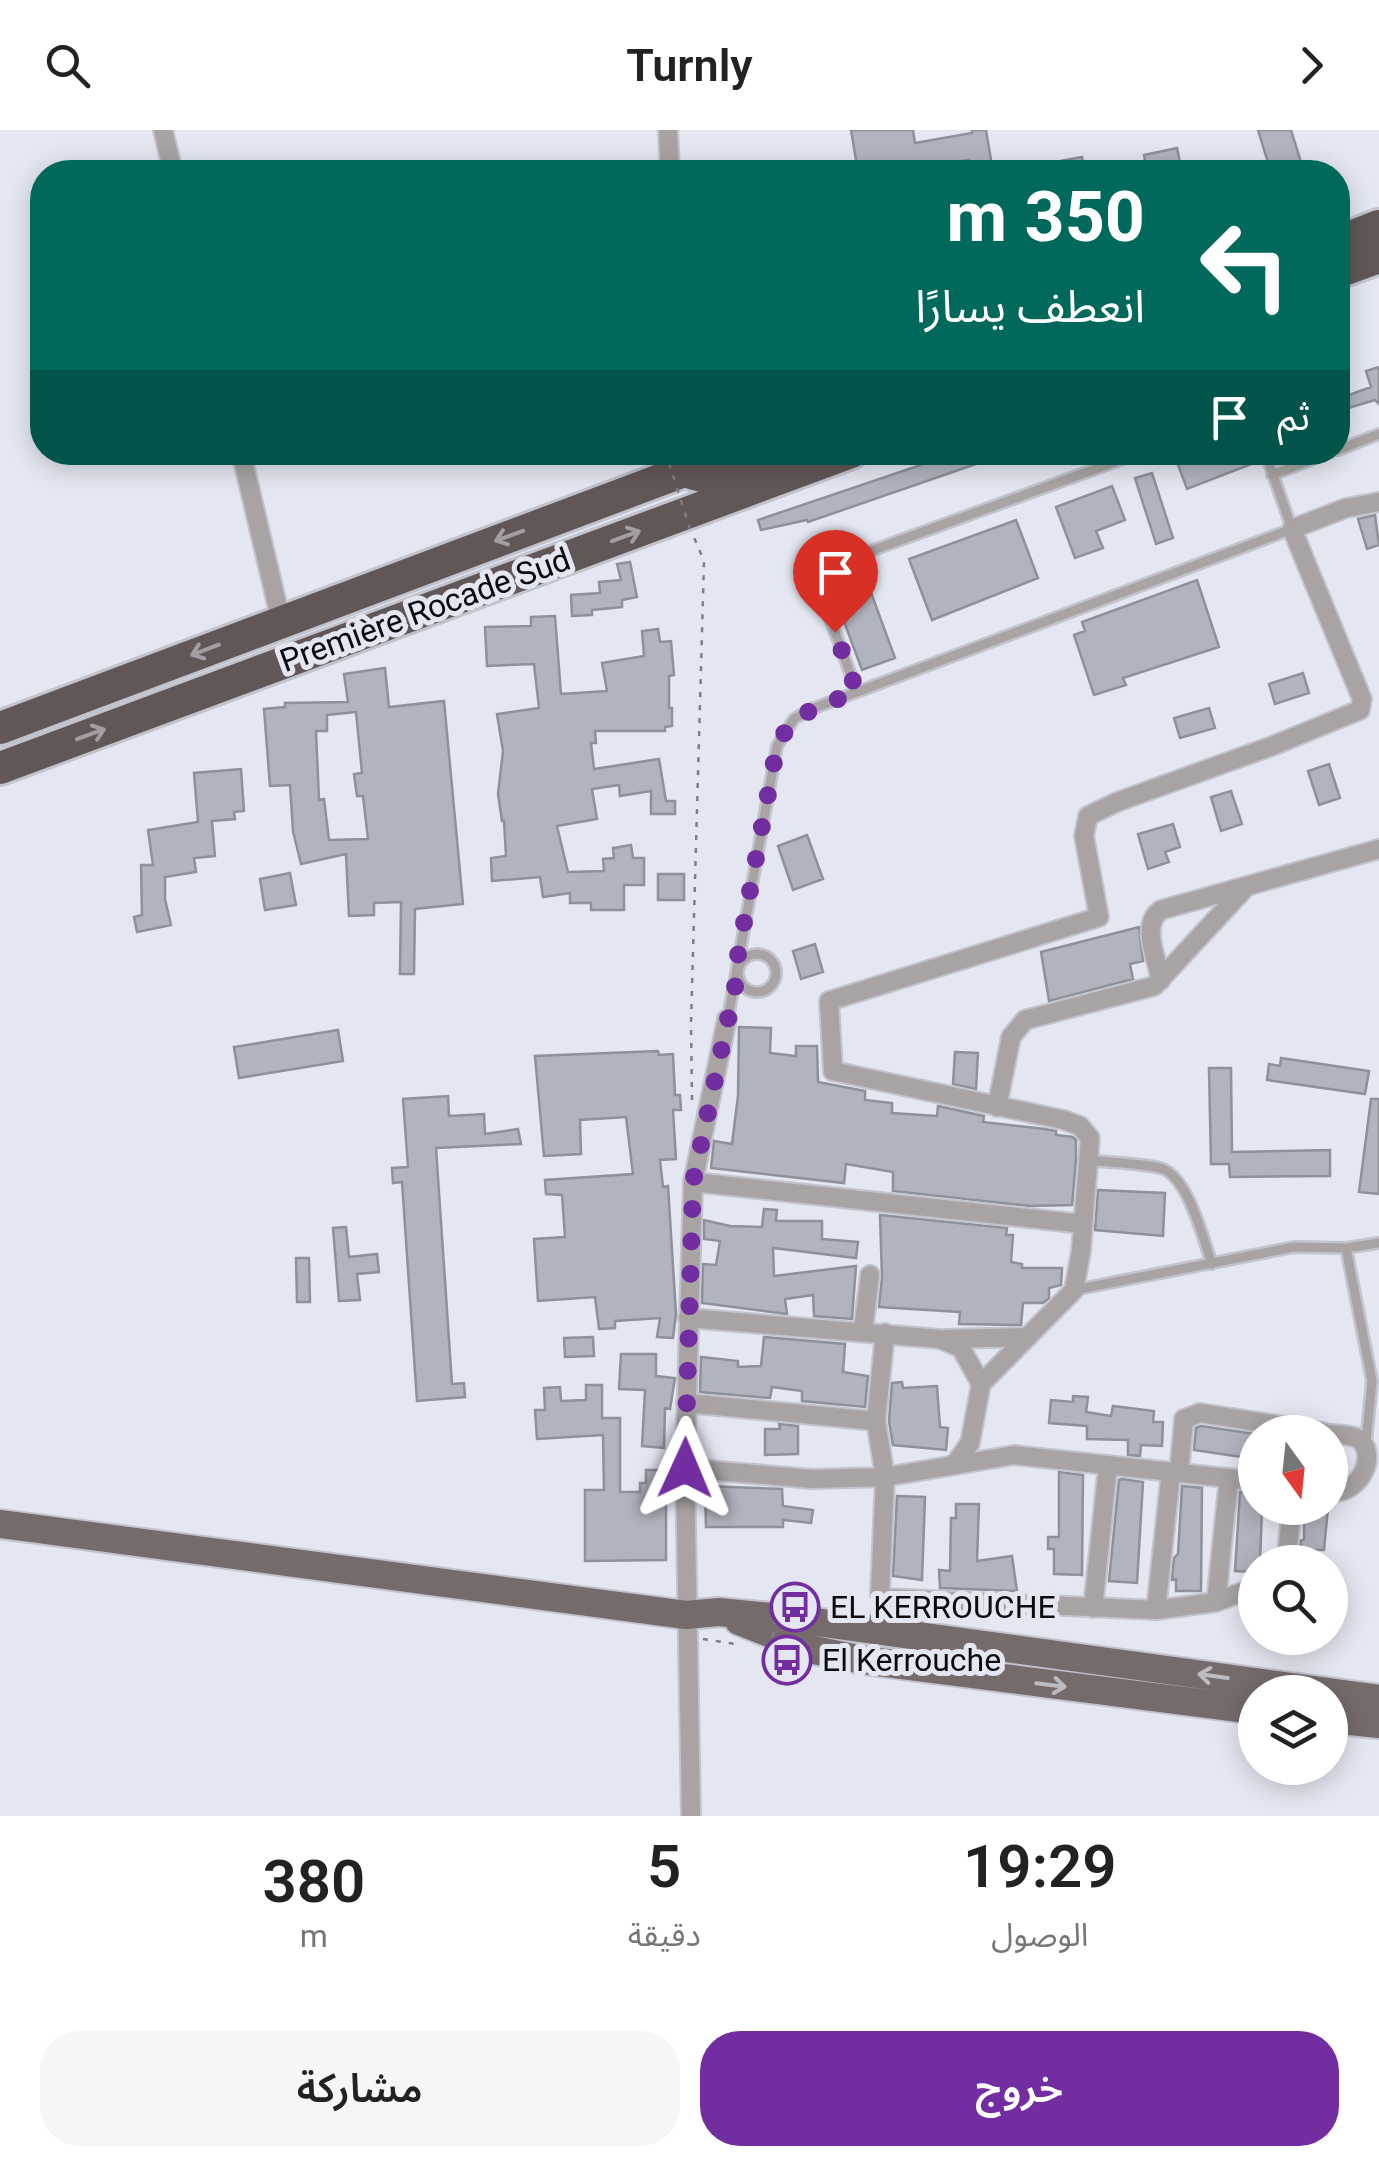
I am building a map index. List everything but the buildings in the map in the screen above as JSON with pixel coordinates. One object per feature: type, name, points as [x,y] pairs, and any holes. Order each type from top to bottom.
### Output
[{"type":"highway","points":[[1350,237],[1379,226]]},
{"type":"highway","points":[[1350,268],[1379,257]]},
{"type":"highway","name":"Première Rocade Sud","points":[[0,728],[282,621],[672,465]]},
{"type":"highway","name":"Première Rocade Sud","points":[[684,465],[702,476],[731,465]]},
{"type":"highway","name":"Première Rocade Sud","points":[[0,768],[815,465]]},
{"type":"main road","points":[[0,1524],[687,1626],[719,1612],[814,1621],[1379,1699]]},
{"type":"main road","points":[[719,1612],[762,1633],[809,1649],[863,1660],[1238,1708]]},
{"type":"main road","points":[[1348,1721],[1379,1724]]},
{"type":"street","points":[[162,130],[170,160]]},
{"type":"street","points":[[668,130],[669,160]]},
{"type":"street","points":[[244,465],[282,621]]},
{"type":"street","points":[[955,1464],[970,1443],[981,1384],[1074,1290],[1090,1138],[1080,1126],[833,1071],[829,1002],[1098,918],[1084,836],[1088,816],[1360,710],[1362,700],[1292,529],[1346,508],[1379,502]]},
{"type":"street","points":[[1161,980],[1149,926],[1160,910],[1379,849]]},
{"type":"street","points":[[997,1107],[1011,1037],[1026,1020],[1144,990],[1161,980],[1246,887]]},
{"type":"street","points":[[692,1816],[685,1468],[693,1182],[728,1019]]},
{"type":"street","points":[[693,1182],[1083,1224]]},
{"type":"street","points":[[864,1331],[870,1275]]},
{"type":"street","points":[[688,1318],[940,1339],[1028,1338]]},
{"type":"street","points":[[884,1333],[876,1422],[885,1477],[880,1593],[884,1598],[1156,1610],[1216,1602],[1238,1594]]},
{"type":"street","points":[[940,1339],[961,1348],[981,1384]]},
{"type":"street","points":[[686,1403],[876,1422]]},
{"type":"street","points":[[1156,1610],[1184,1419],[1200,1413],[1238,1419]]},
{"type":"street","points":[[1348,1437],[1362,1442],[1366,1452],[1363,1477],[1348,1490]]},
{"type":"street","points":[[685,1468],[812,1478],[885,1477],[1014,1454],[1238,1479]]},
{"type":"street","points":[[1093,1608],[1108,1465]]},
{"type":"street","points":[[1216,1602],[1229,1478]]},
{"type":"lane","points":[[1350,445],[1379,434]]},
{"type":"lane","points":[[857,692],[813,572],[1106,465]]},
{"type":"lane","points":[[728,1019],[738,973],[742,961],[760,954],[770,960],[776,972],[772,985],[760,992],[742,985],[738,973],[738,955],[777,746],[794,719],[809,710],[1292,529],[1269,465]]},
{"type":"lane","points":[[1272,474],[1296,465]]},
{"type":"lane","points":[[1088,1160],[1164,1168],[1178,1179],[1212,1264]]},
{"type":"lane","points":[[1074,1290],[1294,1247],[1346,1248],[1379,1243]]},
{"type":"lane","points":[[1346,1248],[1372,1380],[1366,1452]]},
{"type":"path","points":[[679,465],[690,529],[704,561],[692,1106]]},
{"type":"path","points":[[771,1650],[777,1605]]},
{"type":"path","points":[[687,1626],[728,1643]]},
{"type":"place","name":"EL KERROUCHE","points":[[795,1607]]},
{"type":"place","name":"El Kerrouche","points":[[787,1660]]},
{"type":"route","points":[[685,1468],[693,1182],[738,973],[738,955],[777,746],[794,719],[857,692],[835,632]]}]
